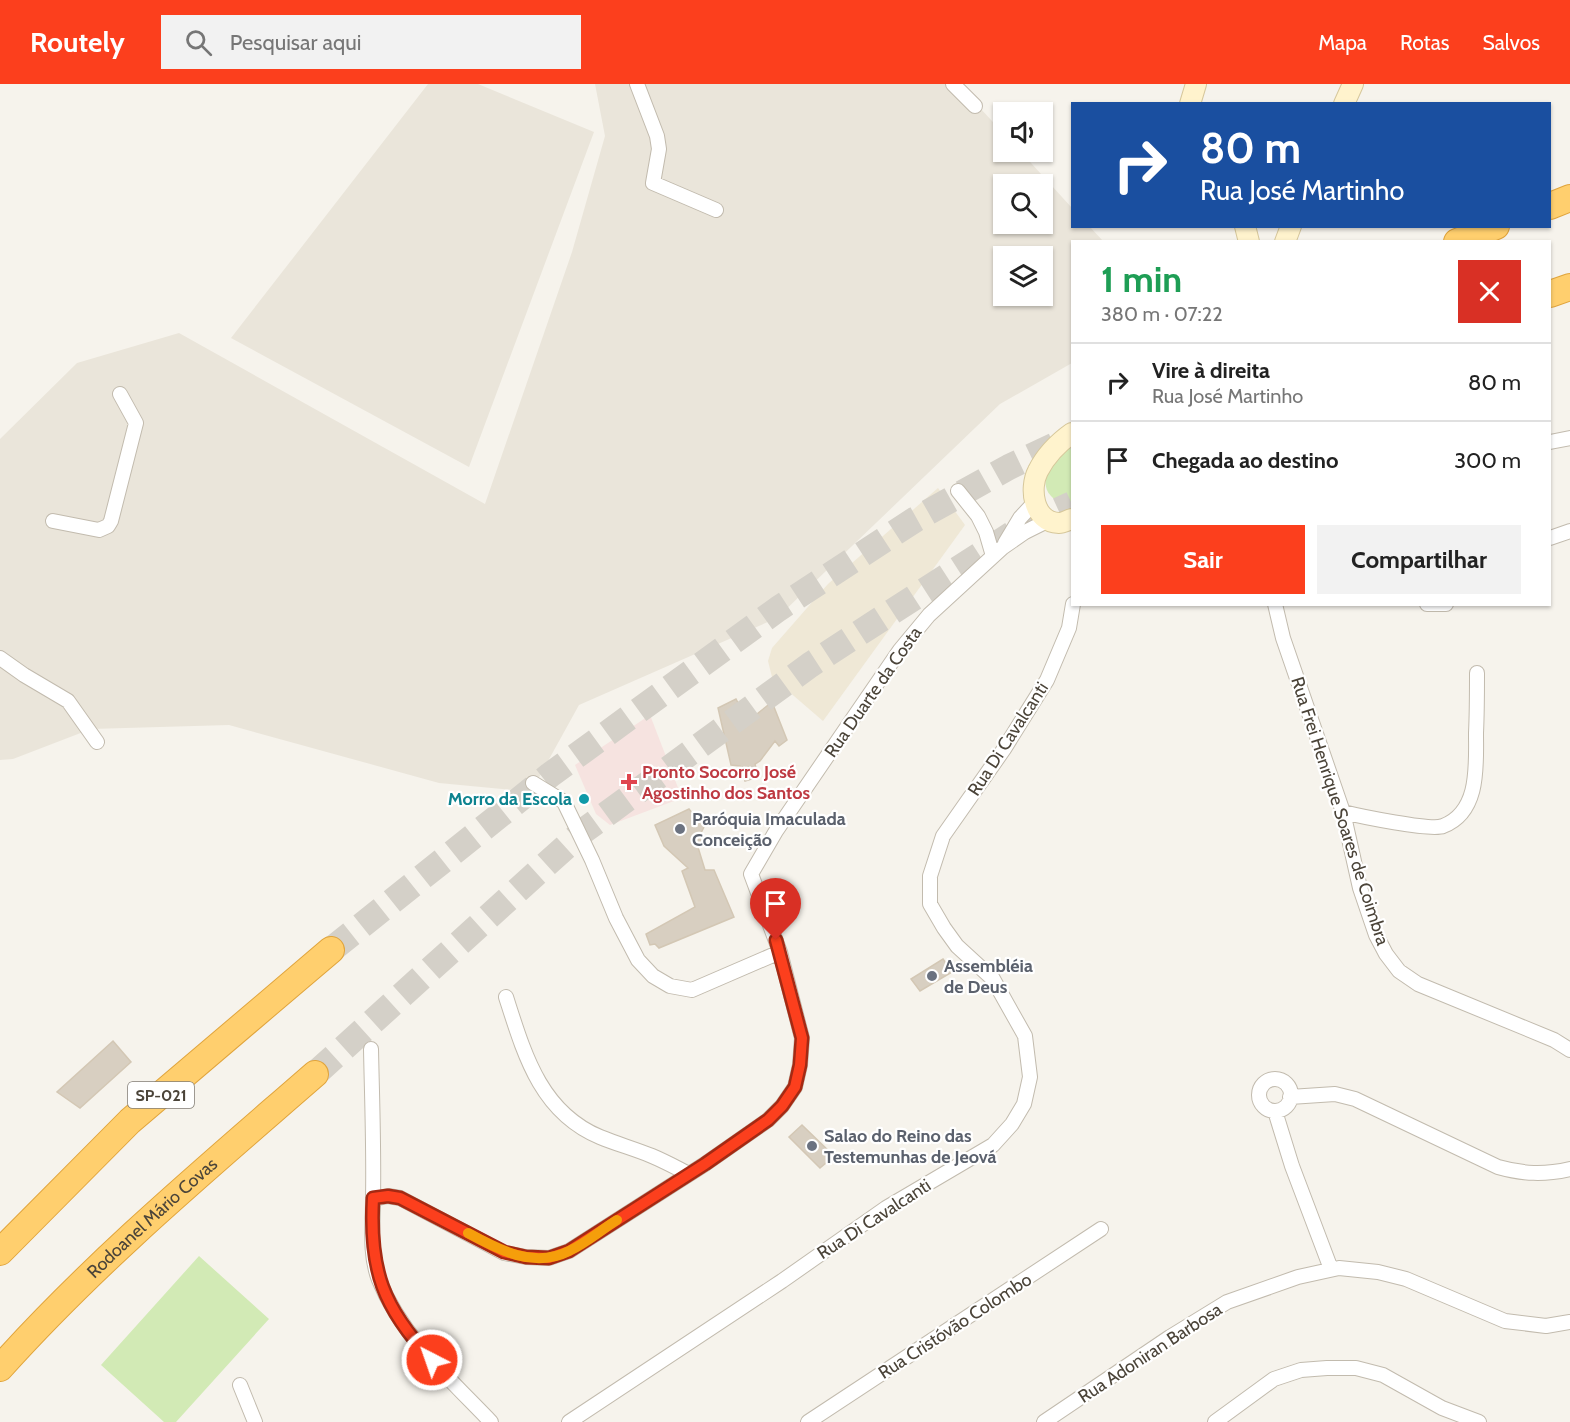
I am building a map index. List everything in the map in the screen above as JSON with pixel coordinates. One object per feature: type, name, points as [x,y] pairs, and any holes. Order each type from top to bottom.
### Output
[{"type":"highway","points":[[1551,206],[1570,198]]},
{"type":"highway","points":[[1462,240],[1491,228]]},
{"type":"highway","points":[[1551,294],[1570,286]]},
{"type":"highway","name":"SP-021","points":[[0,1252],[130,1121],[332,950]]},
{"type":"highway","name":"Rodoanel Mário Covas","points":[[0,1368],[137,1229],[315,1074]]},
{"type":"street","points":[[637,84],[657,136],[659,149],[653,183],[716,210]]},
{"type":"street","points":[[953,84],[975,106]]},
{"type":"street","points":[[1191,102],[1196,84]]},
{"type":"street","points":[[1345,102],[1353,84]]},
{"type":"street","points":[[53,520],[99,530],[108,526],[111,521],[136,423],[120,394]]},
{"type":"street","points":[[1071,434],[1052,449],[1037,473],[1033,490],[1034,503],[1049,520],[1059,523],[1071,519]]},
{"type":"street","points":[[1551,442],[1570,438]]},
{"type":"street","points":[[958,491],[978,516],[998,552]]},
{"type":"street","name":"Rua Duarte da Costa","points":[[998,552],[1020,518],[1034,503]]},
{"type":"street","name":"Rua Duarte da Costa","points":[[780,952],[751,874],[776,831],[900,650],[929,615],[998,552],[1025,532],[1049,520]]},
{"type":"street","points":[[1551,538],[1570,531]]},
{"type":"street","name":"Rua Di Cavalcanti","points":[[568,1422],[782,1281],[886,1208],[993,1145],[1024,1104],[1030,1077],[1025,1036],[993,979],[957,946],[944,928],[930,904],[930,876],[943,836],[1004,749],[1047,680],[1069,628],[1073,606]]},
{"type":"street","name":"Rua Frei Henrique Soares de Coimbra","points":[[1275,606],[1283,638],[1343,812],[1360,888],[1376,935],[1386,954],[1399,971],[1418,984],[1554,1040],[1570,1050]]},
{"type":"street","points":[[0,658],[68,701],[97,742]]},
{"type":"street","points":[[1343,812],[1369,819],[1431,828],[1442,827],[1456,819],[1468,804],[1476,780],[1477,672]]},
{"type":"street","points":[[373,1198],[388,1196],[400,1198],[504,1252],[526,1257],[549,1258],[569,1251],[768,1120],[782,1106],[795,1087],[800,1065],[802,1038],[780,952],[692,990],[670,986],[653,976],[638,960],[616,918],[592,860],[564,802],[533,783]]},
{"type":"street","points":[[506,997],[524,1053],[537,1081],[555,1106],[573,1122],[598,1136],[653,1156],[689,1174]]},
{"type":"street","points":[[372,1049],[373,1198],[371,1228],[378,1278],[405,1327],[422,1349],[491,1422]]},
{"type":"street","points":[[1269,1080],[1284,1083],[1289,1089],[1290,1097],[1287,1105],[1275,1111],[1265,1108],[1260,1102],[1259,1093],[1262,1085],[1269,1080]]},
{"type":"street","points":[[1290,1097],[1335,1094],[1355,1099],[1498,1167],[1520,1173],[1542,1174],[1570,1169]]},
{"type":"street","points":[[1275,1111],[1292,1166],[1331,1269]]},
{"type":"street","name":"Rua Cristóvão Colombo","points":[[808,1422],[1101,1229]]},
{"type":"street","name":"Rua Adoniran Barbosa","points":[[1044,1422],[1170,1337],[1227,1302],[1298,1277],[1331,1269],[1378,1272],[1406,1279],[1505,1322],[1546,1326],[1570,1322]]},
{"type":"street","points":[[1215,1422],[1274,1379],[1301,1370],[1327,1368],[1356,1368],[1383,1375],[1442,1408],[1479,1422]]},
{"type":"street","points":[[240,1384],[255,1422]]},
{"type":"shaded area","points":[[428,84],[478,84],[594,132],[469,467],[231,338]]},
{"type":"shaded area","points":[[595,84],[958,84],[993,122],[993,162],[1030,162],[1041,174],[993,174],[993,234],[1053,234],[1053,187],[1071,207],[1071,228],[1091,228],[1102,240],[1071,240],[1071,364],[1000,404],[777,618],[579,705],[537,781],[513,790],[439,783],[229,725],[91,729],[13,759],[0,760],[0,439],[77,363],[179,333],[485,504],[572,252],[605,136]]},
{"type":"shaded area","points":[[938,488],[965,525],[823,721],[772,677],[768,661],[772,648],[828,584]]},
{"type":"shaded area","name":"Pronto Socorro José Agostinho dos Santos","points":[[650,715],[682,798],[610,825],[596,814],[575,765]]},
{"type":"green space","points":[[1071,447],[1071,503],[1063,504],[1056,500],[1047,489],[1047,475]]},
{"type":"green space","points":[[199,1256],[269,1319],[176,1422],[164,1422],[101,1365]]},
{"type":"building","points":[[736,699],[748,721],[772,702],[787,740],[779,746],[775,741],[760,761],[755,764],[758,777],[745,781],[740,766],[731,765],[718,708]]},
{"type":"building","points":[[689,809],[693,814],[703,817],[706,823],[701,833],[703,841],[697,844],[705,870],[714,870],[734,917],[659,948],[655,944],[650,945],[646,934],[695,907],[682,871],[688,868],[664,846],[655,825]]},
{"type":"building","name":"Assembléia de Deus","points":[[943,959],[952,972],[920,991],[911,979]]},
{"type":"building","points":[[113,1041],[131,1062],[80,1108],[57,1092]]},
{"type":"building","name":"Salao do Reino das Testemunhas de Jeová","points":[[802,1125],[834,1156],[820,1168],[789,1137]]},
{"type":"tunnel","points":[[331,950],[550,775],[778,609],[916,519],[1009,467],[1070,438]]},
{"type":"tunnel","points":[[315,1074],[582,832],[810,665],[1026,525],[1071,504]]},
{"type":"slow traffic","points":[[468,1233],[504,1252],[526,1257],[549,1258],[569,1251],[617,1220]]},
{"type":"place","name":"Pronto Socorro José Agostinho dos Santos","points":[[629,782]]},
{"type":"place","name":"Morro da Escola","points":[[584,799]]},
{"type":"place","name":"Paróquia Imaculada Conceição","points":[[680,829]]},
{"type":"place","name":"Assembléia de Deus","points":[[932,976]]},
{"type":"place","name":"Salao do Reino das Testemunhas de Jeová","points":[[812,1146]]},
{"type":"route","points":[[432,1360],[405,1327],[378,1278],[371,1228],[373,1198],[388,1196],[400,1198],[504,1252],[526,1257],[549,1258],[569,1251],[705,1164],[768,1120],[782,1106],[795,1087],[800,1065],[802,1038],[776,940]]}]
